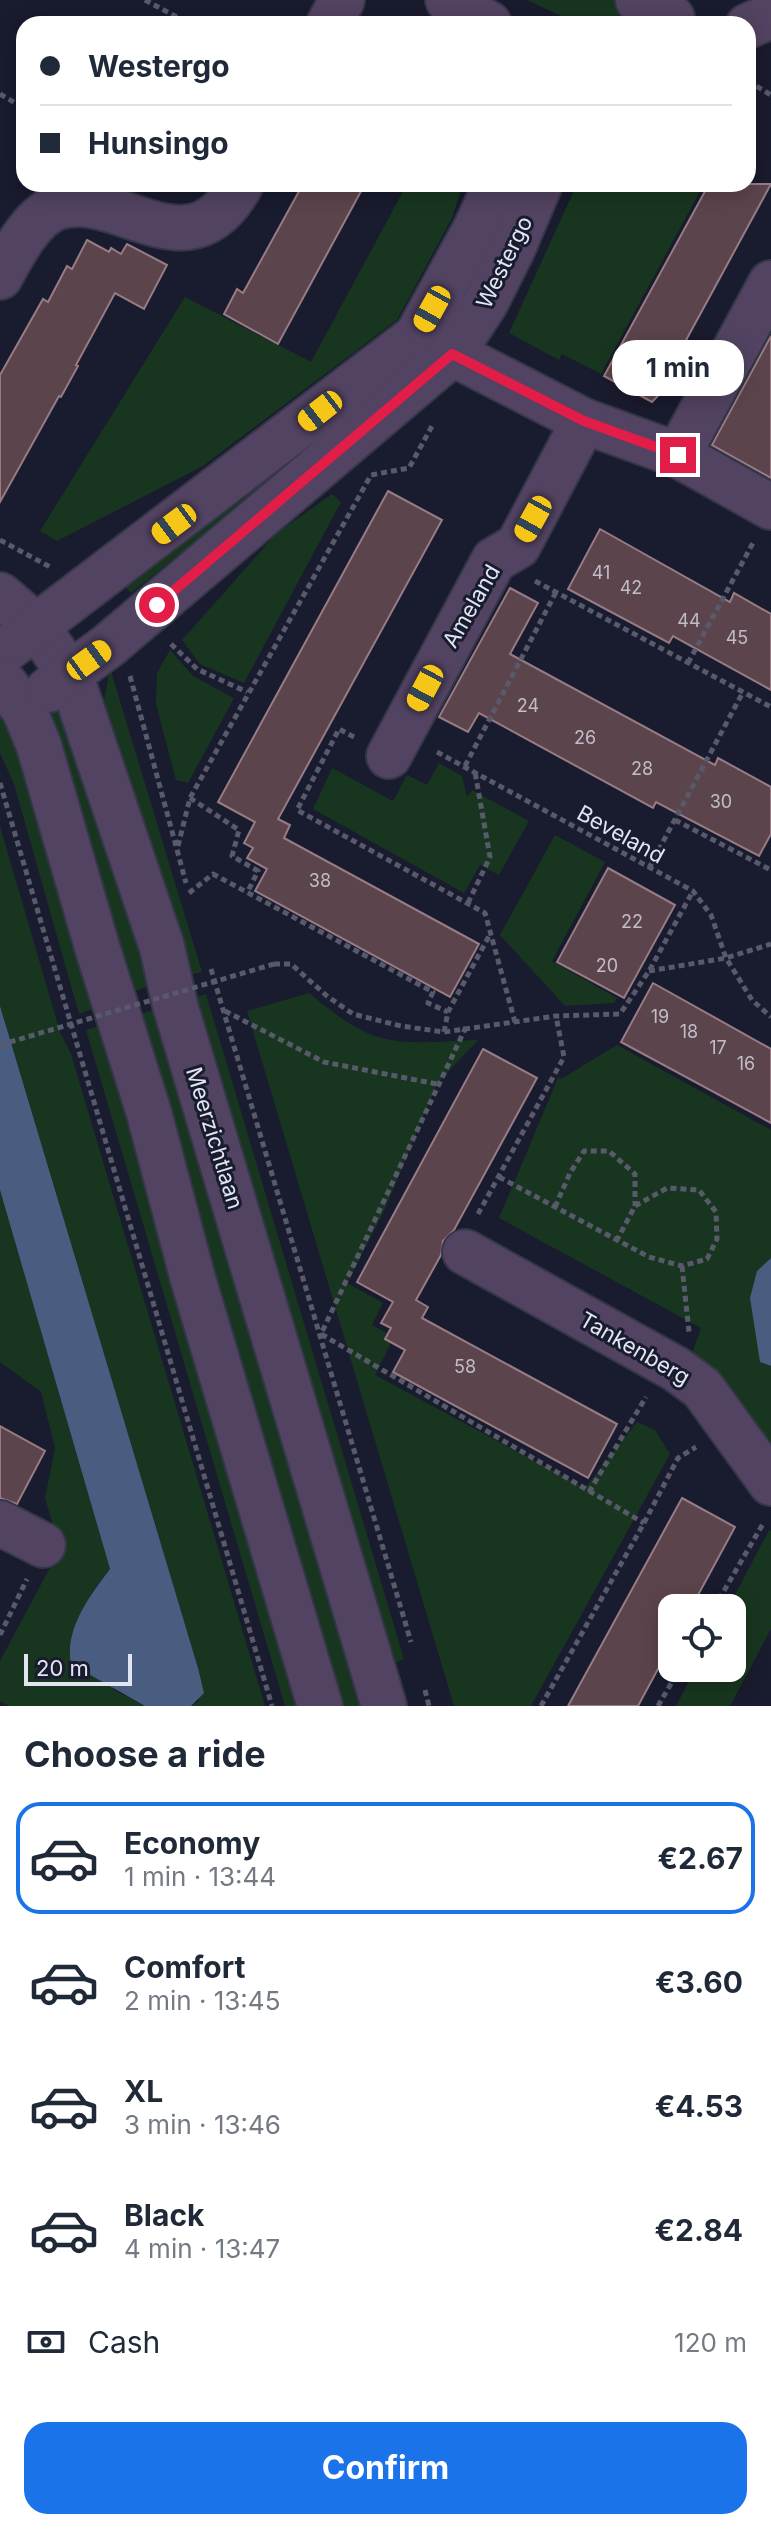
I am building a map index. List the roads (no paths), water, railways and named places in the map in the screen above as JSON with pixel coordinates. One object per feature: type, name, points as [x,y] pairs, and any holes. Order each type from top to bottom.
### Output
[{"type":"street","points":[[448,0],[475,16]]},
{"type":"street","points":[[0,277],[24,233],[56,207],[89,204],[143,222],[182,228],[213,218],[236,192]]},
{"type":"street","name":"Westergo","points":[[0,654],[186,514],[435,345],[476,228],[492,192]]},
{"type":"street","name":"Westergo","points":[[12,693],[70,674],[108,646],[435,345],[486,302],[537,192]]},
{"type":"street","points":[[678,455],[771,283]]},
{"type":"street","points":[[435,345],[584,421],[678,455],[763,522]]},
{"type":"street","name":"Ameland","points":[[393,748],[494,560],[518,546],[584,421]]},
{"type":"street","name":"Meerzichtlaan","points":[[0,595],[36,626],[70,674],[162,947],[175,1005],[384,1706]]},
{"type":"street","points":[[12,693],[39,746],[149,1113],[193,1279],[320,1706]]},
{"type":"street","name":"Tankenberg","points":[[465,1252],[672,1366],[702,1388],[771,1483]]},
{"type":"street","points":[[0,1523],[43,1545]]},
{"type":"water","points":[[0,1006],[198,1668],[204,1693],[191,1706],[145,1706],[71,1664],[71,1638],[75,1626],[110,1569],[0,1190]]},
{"type":"water","points":[[771,1258],[771,1366],[760,1362],[750,1298],[757,1271]]}]
